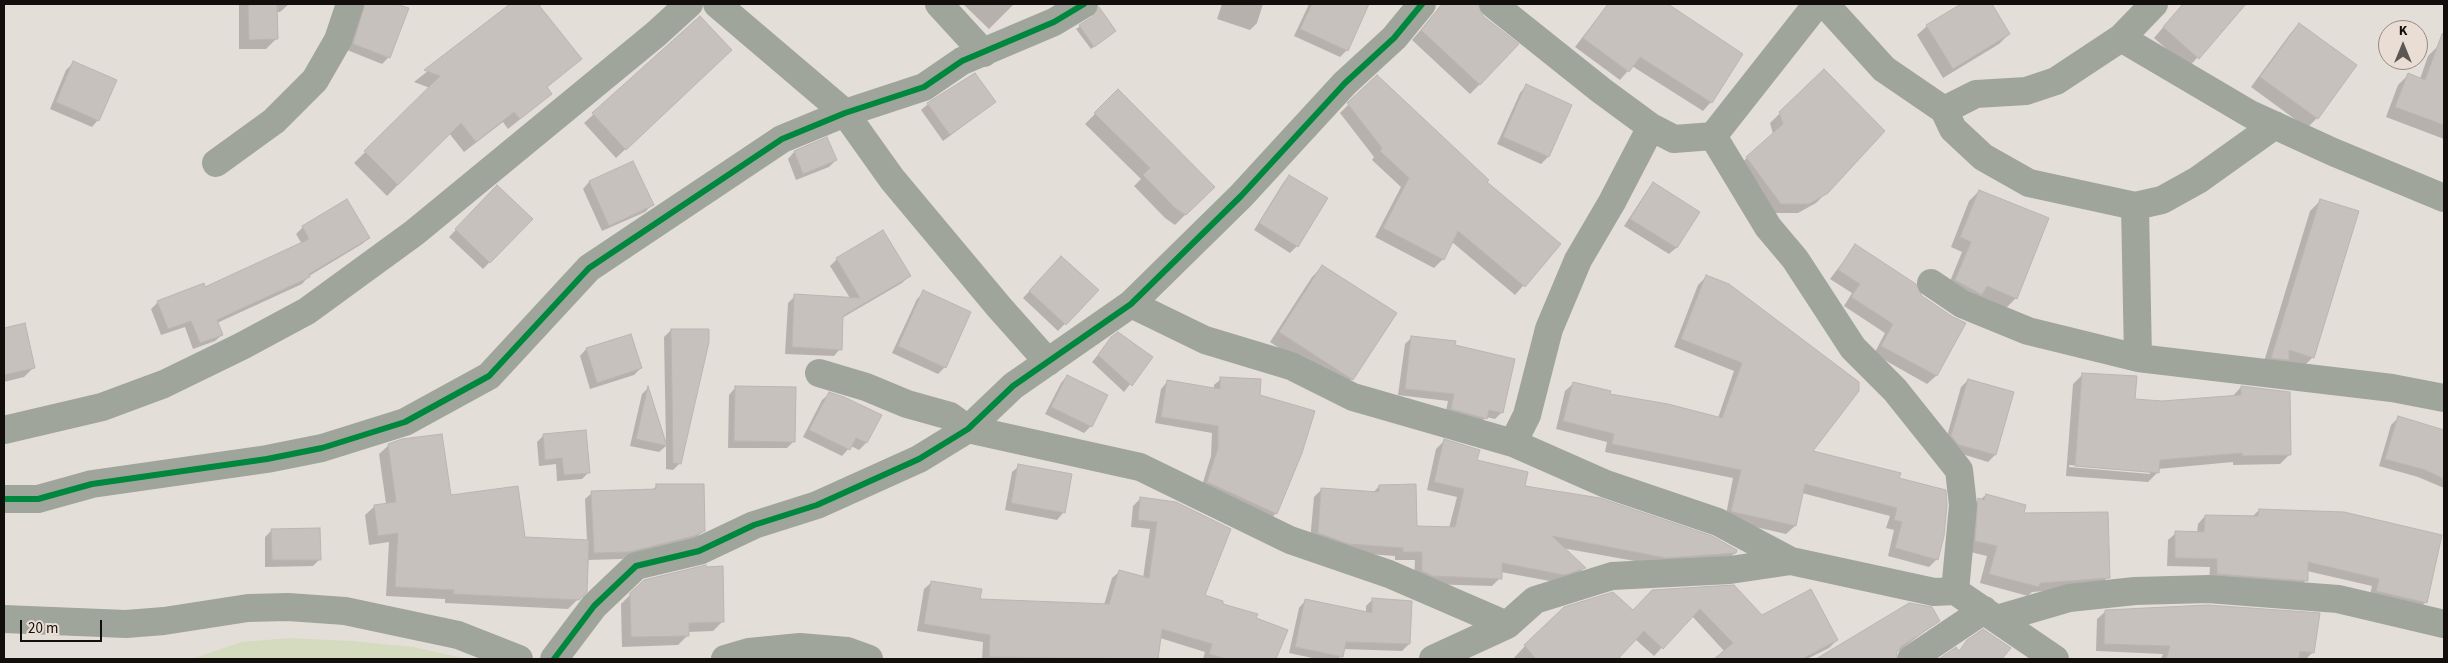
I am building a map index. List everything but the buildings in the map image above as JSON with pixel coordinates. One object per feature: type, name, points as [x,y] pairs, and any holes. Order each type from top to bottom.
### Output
[{"type":"street","points":[[216,163],[274,121],[315,80],[338,40],[350,4]]},
{"type":"street","points":[[4,430],[102,407],[164,384],[242,346],[307,311],[421,227],[656,34],[689,4]]},
{"type":"street","points":[[717,4],[845,113],[892,179],[999,307],[1048,362]]},
{"type":"street","points":[[939,4],[984,53]]},
{"type":"street","points":[[4,500],[38,499],[92,484],[267,459],[322,448],[405,422],[489,376],[589,268],[782,139],[845,113],[924,87],[962,61],[1054,22],[1084,4]]},
{"type":"street","points":[[554,659],[594,606],[636,566],[699,551],[754,525],[817,505],[919,459],[968,429],[1013,386],[1131,304],[1241,196],[1344,83],[1394,38],[1422,4]]},
{"type":"street","points":[[1493,4],[1651,127],[1674,140],[1713,136],[1817,4]]},
{"type":"street","points":[[1825,4],[1884,69],[1944,110],[1953,129],[1983,157],[2029,183],[2135,206],[2162,200],[2198,180],[2275,125]]},
{"type":"street","points":[[1944,110],[1976,94],[2026,91],[2056,81],[2121,38],[2154,4]]},
{"type":"street","points":[[2121,38],[2250,114],[2333,152],[2444,198]]},
{"type":"street","points":[[1513,443],[1527,414],[1549,329],[1578,260],[1612,202],[1651,127]]},
{"type":"street","points":[[1713,136],[1768,227],[1795,259],[1853,348],[1895,390],[1959,470],[1963,505],[1954,591]]},
{"type":"street","points":[[2135,206],[2138,358]]},
{"type":"street","points":[[1931,284],[1962,304],[2028,331],[2138,358],[2392,388],[2444,398]]},
{"type":"street","points":[[1131,304],[1206,340],[1291,366],[1353,397],[1513,443],[1606,484],[1718,522],[1791,561],[1934,592],[1954,591],[2055,659]]},
{"type":"street","points":[[819,373],[866,387],[908,404],[950,416],[968,429],[1140,467],[1290,540],[1389,574],[1507,625]]},
{"type":"street","points":[[1433,659],[1507,625],[1535,600],[1612,576],[1730,570],[1791,561]]},
{"type":"street","points":[[1911,659],[1990,615],[2069,598],[2135,591],[2208,589],[2338,599],[2444,624]]},
{"type":"street","points":[[4,619],[126,624],[164,622],[248,608],[288,607],[345,611],[458,635],[519,659]]},
{"type":"street","points":[[725,659],[749,652],[800,647],[847,651],[870,659]]},
{"type":"green space","points":[[289,638],[352,641],[413,647],[468,659],[192,659],[241,642]]},
{"type":"cycle path","points":[[4,499],[38,499],[92,484],[267,459],[322,448],[405,422],[489,376],[589,268],[782,139],[845,113],[924,87],[962,61],[1054,22],[1084,4]]},
{"type":"cycle path","points":[[554,659],[594,606],[636,566],[699,551],[754,525],[817,505],[919,459],[968,429],[1013,386],[1131,304],[1241,196],[1345,83],[1394,38],[1422,4]]}]
